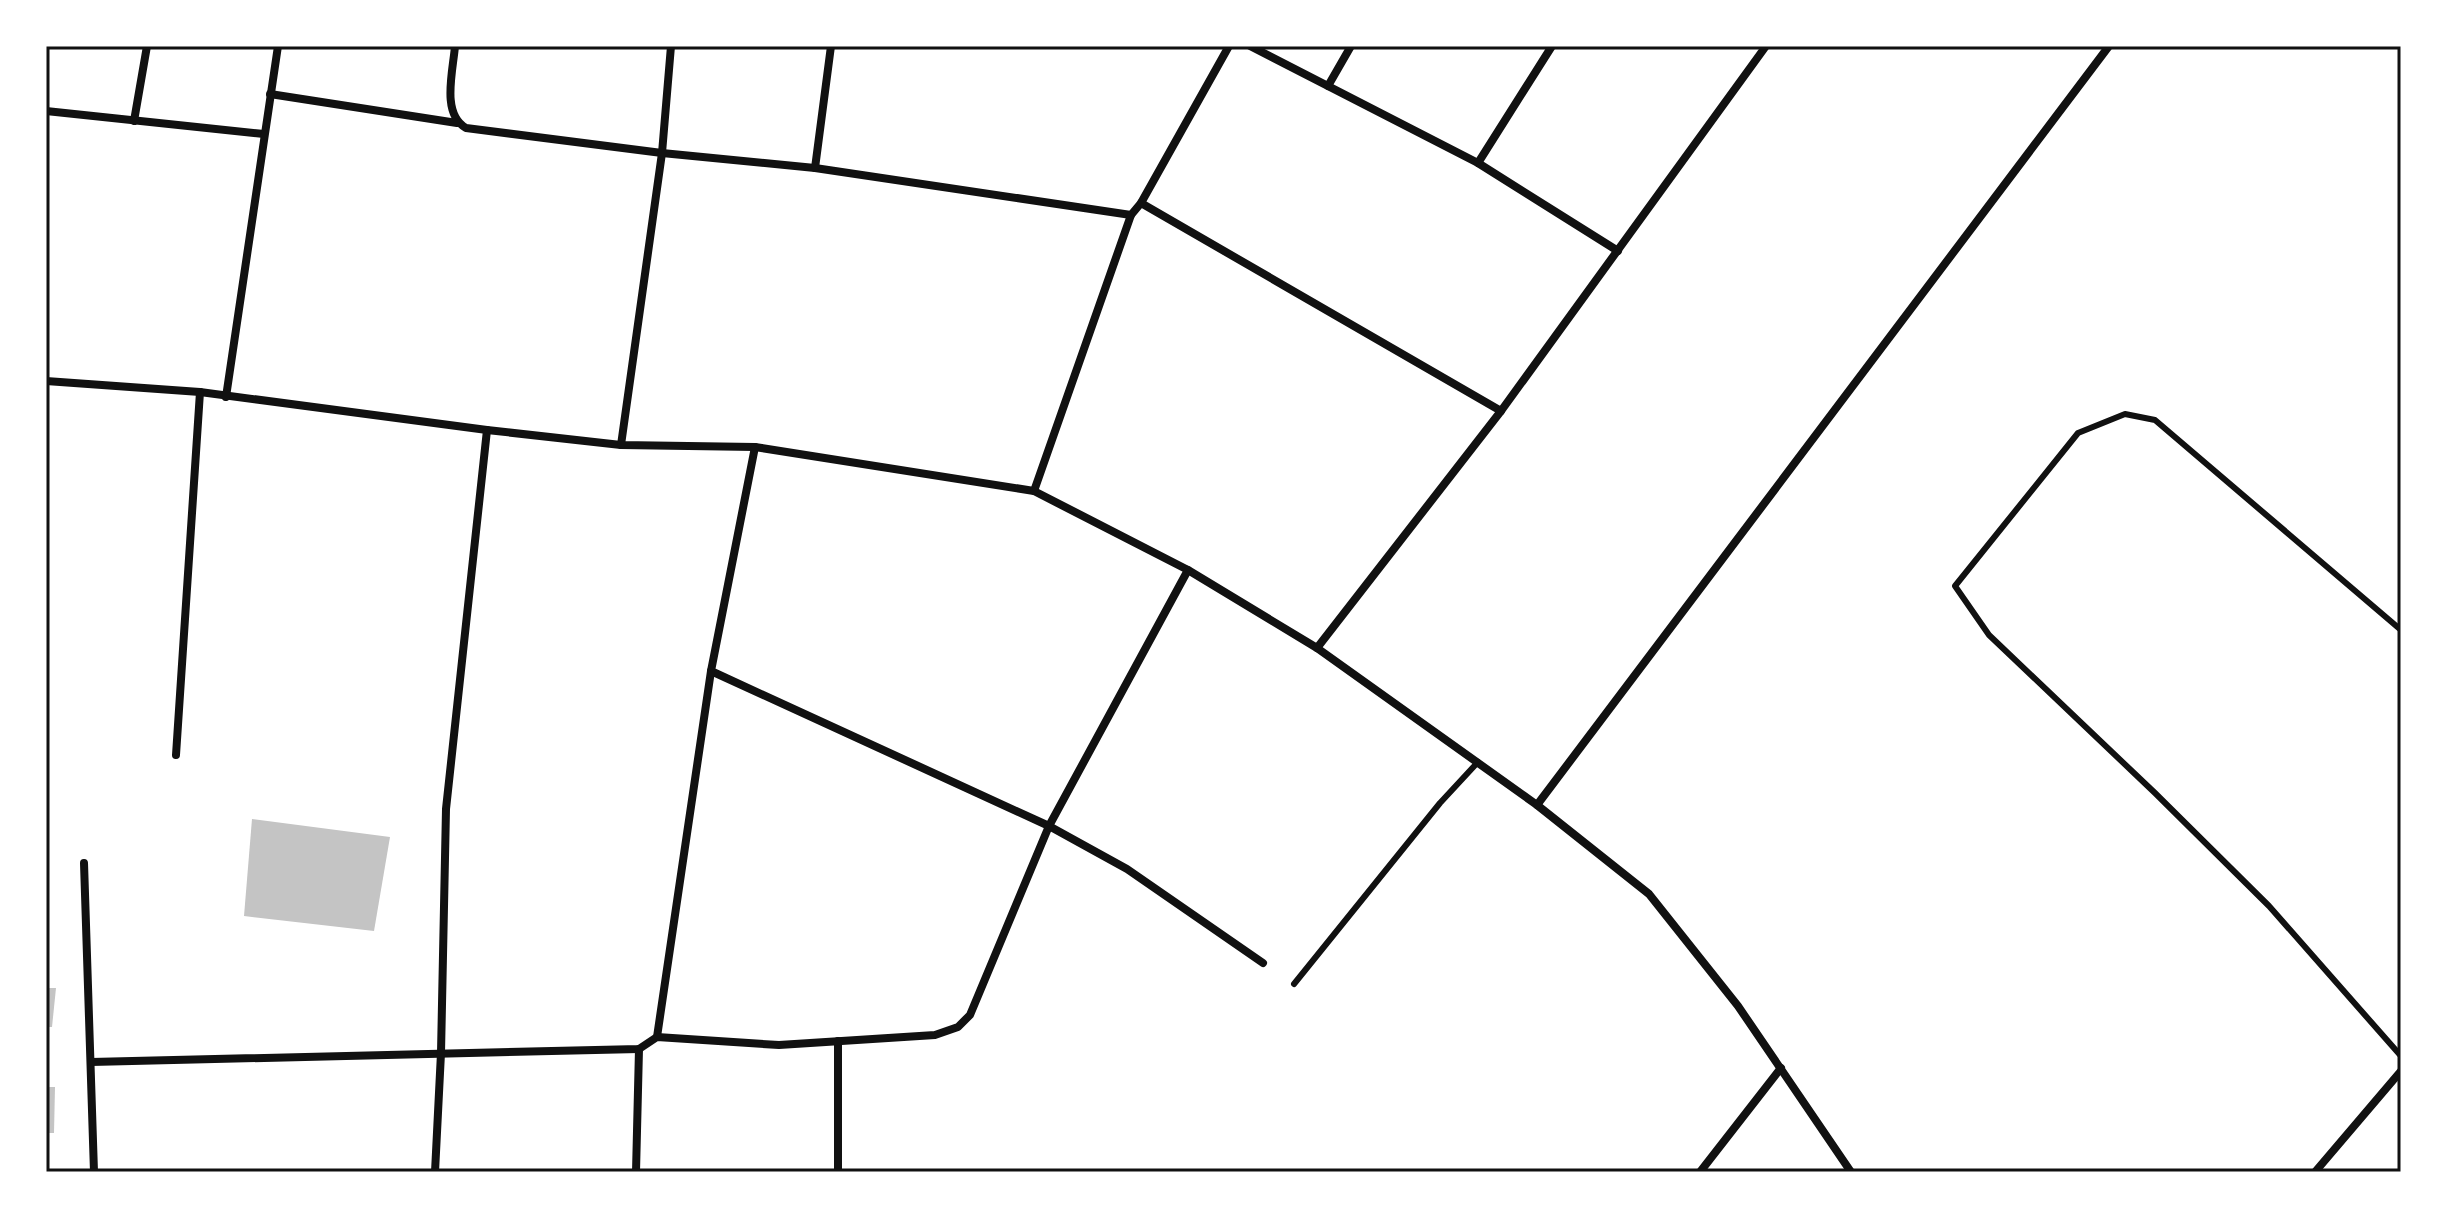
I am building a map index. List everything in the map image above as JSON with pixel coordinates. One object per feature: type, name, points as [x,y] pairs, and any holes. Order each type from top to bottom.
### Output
[{"type":"street","points":[[134,121],[147,46]]},
{"type":"street","points":[[226,397],[278,46]]},
{"type":"street","points":[[455,46],[451,108],[457,123]]},
{"type":"street","points":[[621,445],[662,153],[671,46]]},
{"type":"street","points":[[815,168],[831,46]]},
{"type":"street","points":[[1034,491],[1131,215],[1141,203],[1229,46]]},
{"type":"street","points":[[1250,46],[1478,163],[1618,251]]},
{"type":"street","points":[[1328,86],[1351,46]]},
{"type":"street","points":[[1478,163],[1552,46]]},
{"type":"street","points":[[1317,648],[1501,411],[1766,46]]},
{"type":"street","points":[[1537,805],[2109,46]]},
{"type":"street","points":[[270,94],[457,123],[466,128],[662,153],[815,168],[1131,215]]},
{"type":"street","points":[[46,111],[264,134]]},
{"type":"street","points":[[1141,203],[1501,411]]},
{"type":"street","points":[[46,381],[200,392],[621,445],[755,447],[1034,491],[1188,570],[1317,648],[1537,805],[1649,894],[1738,1006],[1851,1172]]},
{"type":"street","points":[[176,755],[200,392]]},
{"type":"street","points":[[435,1172],[446,809],[487,430]]},
{"type":"street","points":[[657,1037],[711,671],[755,447]]},
{"type":"street","points":[[91,1062],[639,1049],[657,1037],[779,1045],[935,1035],[958,1027],[970,1015],[1049,826],[1188,570]]},
{"type":"street","points":[[711,671],[1049,826],[1127,869],[1263,963]]},
{"type":"street","points":[[84,863],[94,1172]]},
{"type":"street","points":[[838,1041],[838,1172]]},
{"type":"street","points":[[636,1172],[639,1049]]},
{"type":"street","points":[[1700,1172],[1781,1068]]},
{"type":"street","points":[[2315,1172],[2401,1071]]},
{"type":"lane","points":[[2401,630],[2155,420],[2125,414],[2078,433],[1955,586],[1989,635],[2269,906],[2401,1056]]},
{"type":"lane","points":[[1294,984],[1440,803],[1478,762]]},
{"type":"building","points":[[252,819],[390,837],[374,931],[244,916]]},
{"type":"building","points":[[46,988],[56,988],[52,1027],[46,1027]]},
{"type":"building","points":[[46,1087],[55,1087],[54,1133],[46,1133]]}]
